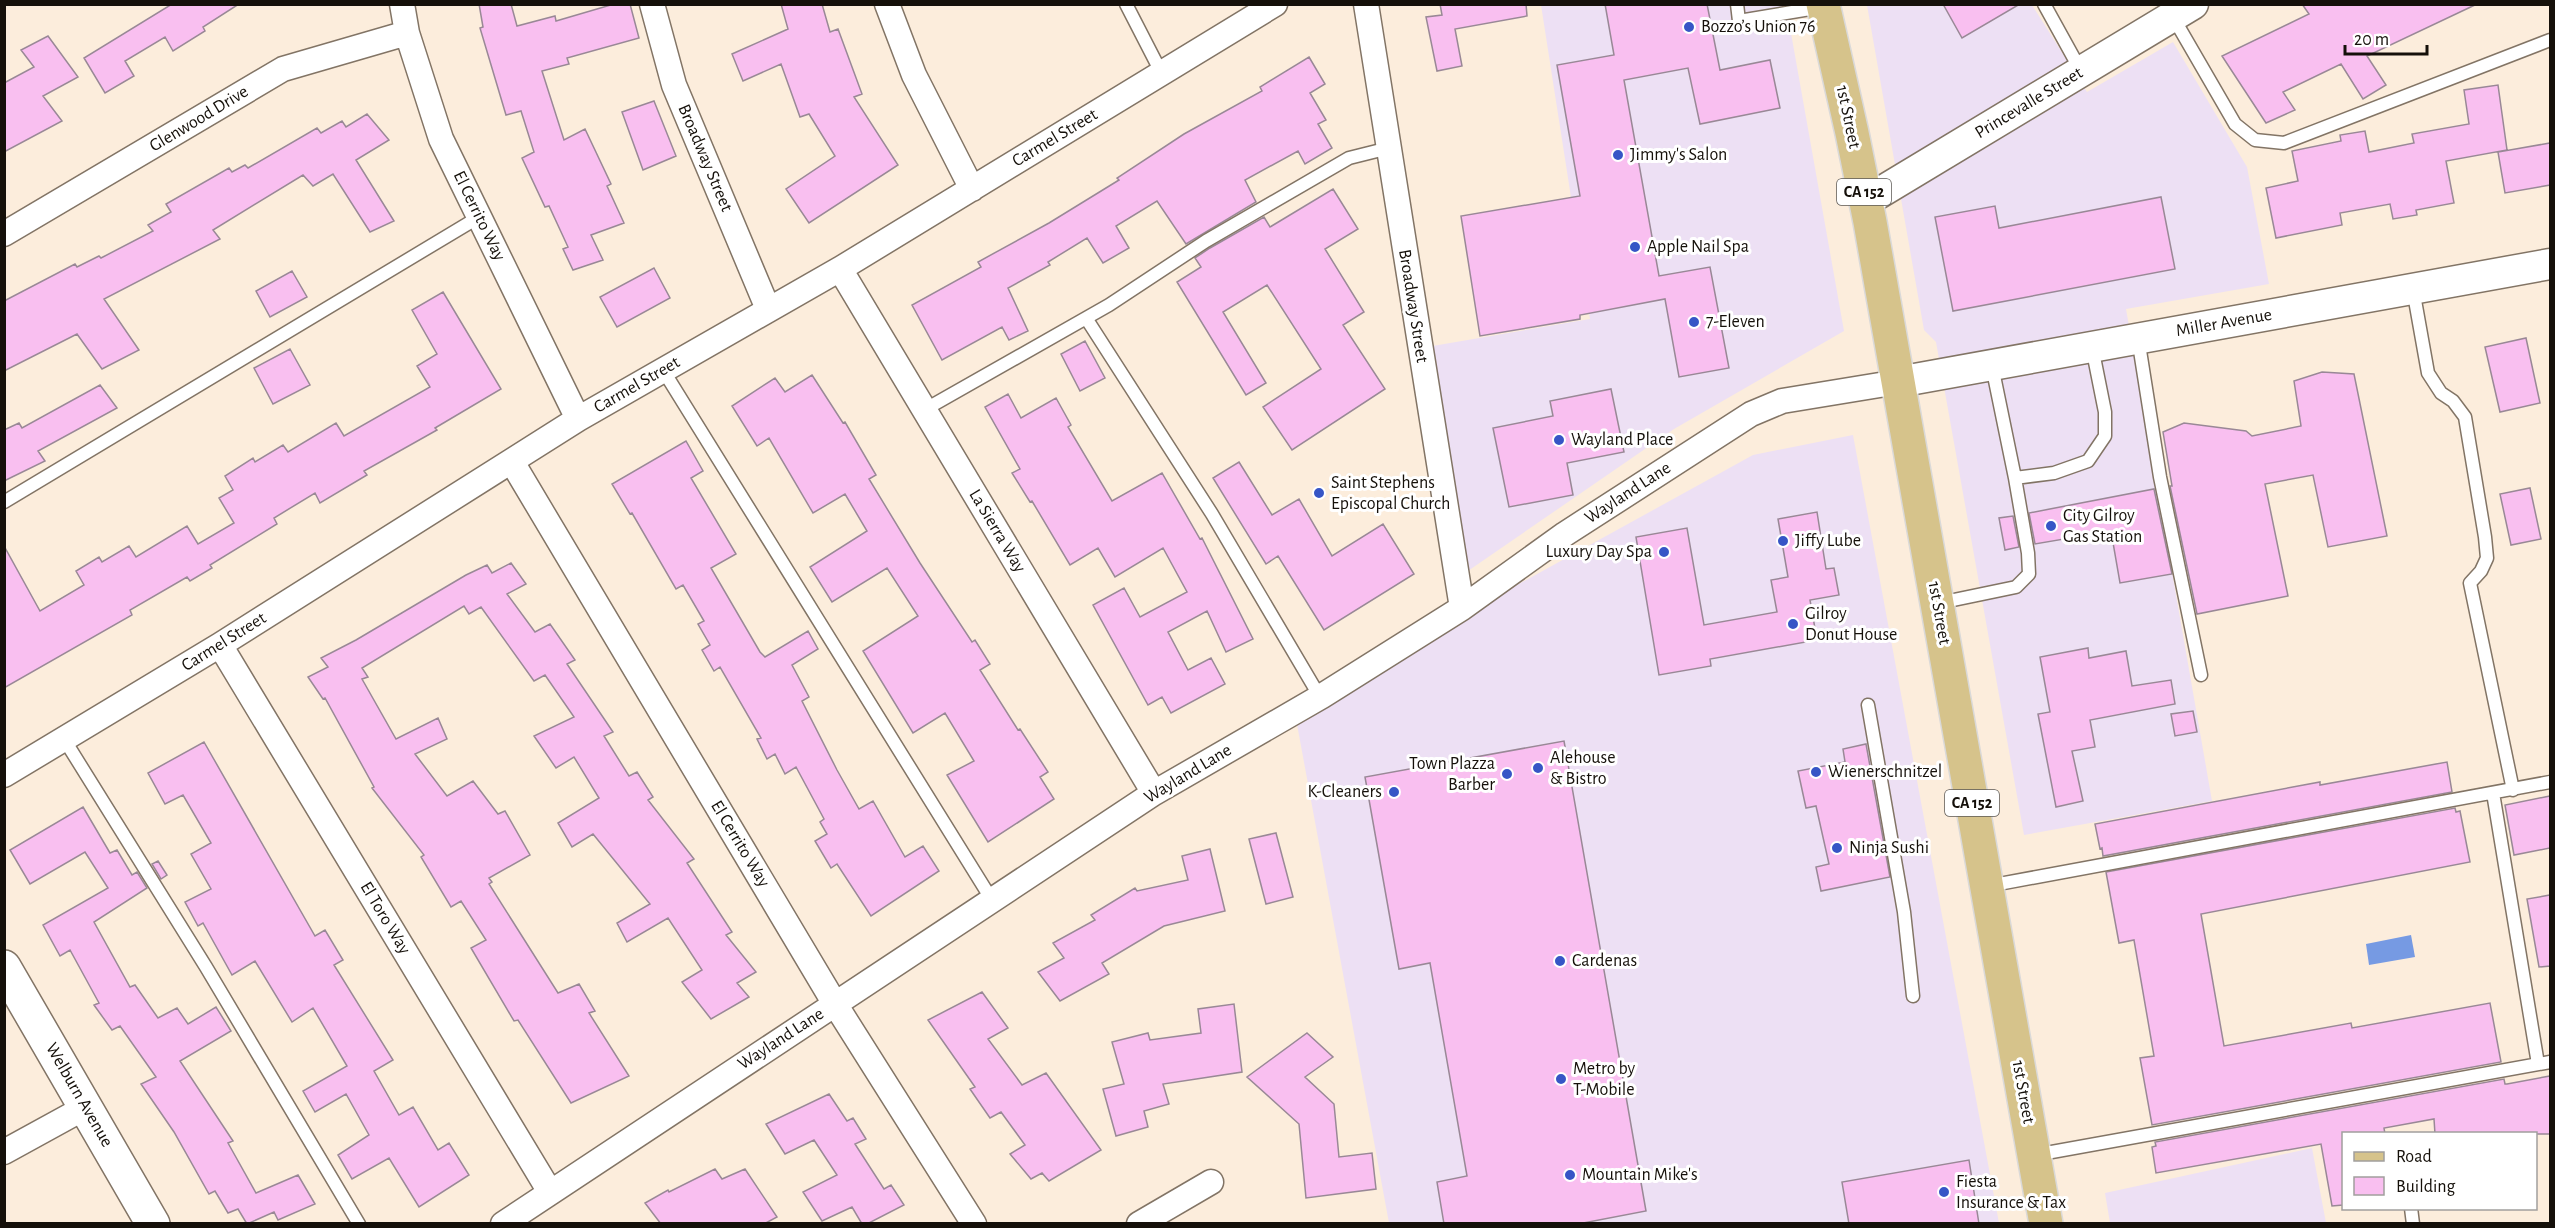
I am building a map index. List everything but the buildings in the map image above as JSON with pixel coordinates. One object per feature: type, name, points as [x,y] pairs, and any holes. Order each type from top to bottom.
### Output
[{"type":"main road","name":"1st Street","points":[[1823,5],[1866,201],[2046,1224]]},
{"type":"main road","name":"Welburn Avenue","points":[[4,967],[153,1224]]},
{"type":"street","name":"El Cerrito Way","points":[[402,4],[407,33],[441,139],[578,419]]},
{"type":"street","name":"Broadway Street","points":[[652,4],[674,85],[768,309]]},
{"type":"street","points":[[887,4],[914,75],[972,189]]},
{"type":"street","name":"Carmel Street","points":[[4,775],[220,645],[578,419],[840,270],[1275,4]]},
{"type":"street","name":"Broadway Street","points":[[1366,4],[1462,608]]},
{"type":"street","name":"Princevalle Street","points":[[1866,201],[2183,11]]},
{"type":"street","name":"Glenwood Drive","points":[[4,234],[283,69],[407,33]]},
{"type":"street","name":"Miller Avenue","points":[[1898,382],[2550,264]]},
{"type":"street","name":"La Sierra Way","points":[[840,270],[1154,793]]},
{"type":"street","name":"Wayland Lane","points":[[503,1224],[1154,793],[1320,697],[1462,608],[1565,534],[1751,414],[1782,401],[1898,382]]},
{"type":"street","name":"El Cerrito Way","points":[[512,462],[835,1004],[974,1224]]},
{"type":"street","name":"El Toro Way","points":[[220,645],[550,1192]]},
{"type":"street","points":[[4,1152],[86,1107]]},
{"type":"street","points":[[1139,1224],[1211,1182]]},
{"type":"lane","points":[[1126,4],[1162,74]]},
{"type":"lane","points":[[1737,4],[1739,21],[1823,5]]},
{"type":"lane","points":[[2044,4],[2081,72]]},
{"type":"lane","points":[[2183,11],[2235,124],[2255,140],[2284,143],[2550,40]]},
{"type":"lane","points":[[924,410],[1086,318],[1206,242],[1349,158],[1389,148]]},
{"type":"lane","points":[[4,502],[479,217]]},
{"type":"lane","points":[[2413,289],[2428,373],[2441,393],[2453,402],[2465,417],[2486,537],[2487,558],[2481,571],[2470,584],[2513,790]]},
{"type":"lane","points":[[1086,318],[1212,514],[1320,697]]},
{"type":"lane","points":[[2138,339],[2160,477],[2201,675]]},
{"type":"lane","points":[[2014,478],[2054,473],[2088,461],[2105,436],[2105,412],[2092,347]]},
{"type":"lane","points":[[1938,603],[1991,594],[2016,586],[2030,574],[2028,553],[1992,366]]},
{"type":"lane","points":[[663,370],[992,900]]},
{"type":"lane","points":[[1868,705],[1904,912],[1912,996]]},
{"type":"lane","points":[[64,739],[206,967],[359,1224]]},
{"type":"lane","points":[[1987,886],[2550,782]]},
{"type":"lane","points":[[2034,1155],[2544,1063],[2493,793]]},
{"type":"shaded area","points":[[1541,5],[1786,5],[1844,331],[1674,429],[1465,573],[1421,348],[1590,319]]},
{"type":"shaded area","points":[[1867,5],[2032,5],[2087,92],[2173,42],[2247,167],[2269,284],[2126,309],[2212,801],[2024,835],[1936,342],[1924,330]]},
{"type":"shaded area","points":[[1853,435],[1999,1223],[1389,1223],[1294,708],[1753,455]]},
{"type":"shaded area","points":[[2312,1148],[2326,1223],[2110,1223],[2105,1193]]},
{"type":"water","points":[[2411,935],[2415,957],[2369,965],[2366,944]]},
{"type":"place","name":"Bozzo’s Union 76","points":[[1689,27]]},
{"type":"place","name":"Jimmy's Salon","points":[[1618,155]]},
{"type":"place","name":"Apple Nail Spa","points":[[1635,247]]},
{"type":"place","name":"7-Eleven","points":[[1694,322]]},
{"type":"place","name":"Wayland Place","points":[[1559,440]]},
{"type":"place","name":"Saint Stephens Episcopal Church","points":[[1319,493]]},
{"type":"place","name":"City Gilroy Gas Station","points":[[2051,526]]},
{"type":"place","name":"Jiffy Lube","points":[[1783,541]]},
{"type":"place","name":"Luxury Day Spa","points":[[1664,552]]},
{"type":"place","name":"Gilroy Donut House","points":[[1793,624]]},
{"type":"place","name":"Alehouse & Bistro","points":[[1538,768]]},
{"type":"place","name":"Wienerschnitzel","points":[[1816,772]]},
{"type":"place","name":"Town Plazza Barber","points":[[1507,774]]},
{"type":"place","name":"K-Cleaners","points":[[1394,792]]},
{"type":"place","name":"Ninja Sushi","points":[[1837,848]]},
{"type":"place","name":"Cardenas","points":[[1560,961]]},
{"type":"place","name":"Metro by T-Mobile","points":[[1561,1079]]},
{"type":"place","name":"Mountain Mike's","points":[[1570,1175]]},
{"type":"place","name":"Fiesta Insurance & Tax","points":[[1944,1192]]}]
